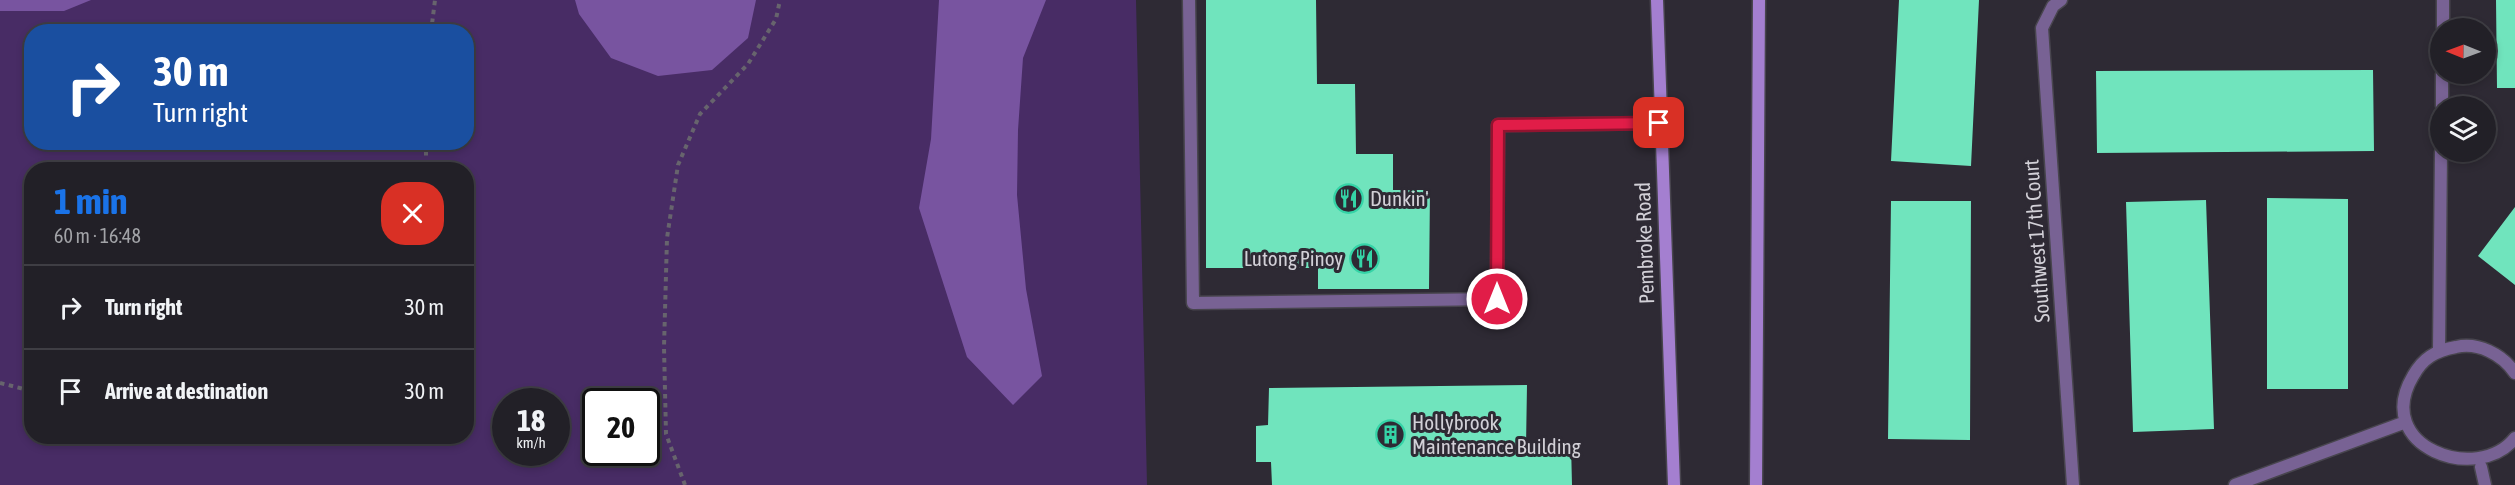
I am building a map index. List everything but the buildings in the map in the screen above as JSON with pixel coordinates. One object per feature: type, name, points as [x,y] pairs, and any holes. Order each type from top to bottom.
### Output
[{"type":"main road","name":"Pembroke Road","points":[[1657,0],[1659,123],[1674,485]]},
{"type":"main road","points":[[1756,485],[1759,0]]},
{"type":"street","points":[[1189,0],[1193,303],[1497,299],[1498,125],[1659,123]]},
{"type":"street","name":"Southwest 17th Court","points":[[2061,0],[2053,6],[2042,28],[2073,485]]},
{"type":"street","points":[[2443,0],[2443,18]]},
{"type":"street","points":[[2439,350],[2441,162]]},
{"type":"street","points":[[2515,373],[2509,364],[2487,349],[2465,345],[2439,350],[2421,362],[2408,384],[2402,406],[2403,423],[2419,451],[2439,462],[2463,469],[2481,467],[2507,452],[2515,438]]},
{"type":"street","points":[[2235,485],[2403,423]]},
{"type":"street","points":[[2481,467],[2485,485]]},
{"type":"path","points":[[432,24],[435,0]]},
{"type":"path","points":[[685,485],[666,434],[664,347],[667,238],[678,165],[700,114],[748,64],[776,19],[780,0]]},
{"type":"path","points":[[0,383],[24,389]]},
{"type":"shaded area","points":[[0,0],[1136,0],[1147,485],[0,485]]},
{"type":"shaded area","points":[[0,0],[91,0],[64,11],[0,11]]},
{"type":"shaded area","points":[[575,0],[756,0],[748,38],[712,70],[658,76],[611,58],[579,14]]},
{"type":"shaded area","points":[[939,0],[1046,0],[1023,58],[1018,130],[1017,195],[1026,289],[1042,376],[1013,405],[967,357],[919,208],[931,139]]},
{"type":"place","name":"Dunkin'","points":[[1349,199]]},
{"type":"place","name":"Lutong Pinoy","points":[[1364,259]]},
{"type":"place","name":"Hollybrook Maintenance Building","points":[[1391,435]]},
{"type":"route","points":[[1497,299],[1498,125],[1659,123]]}]
